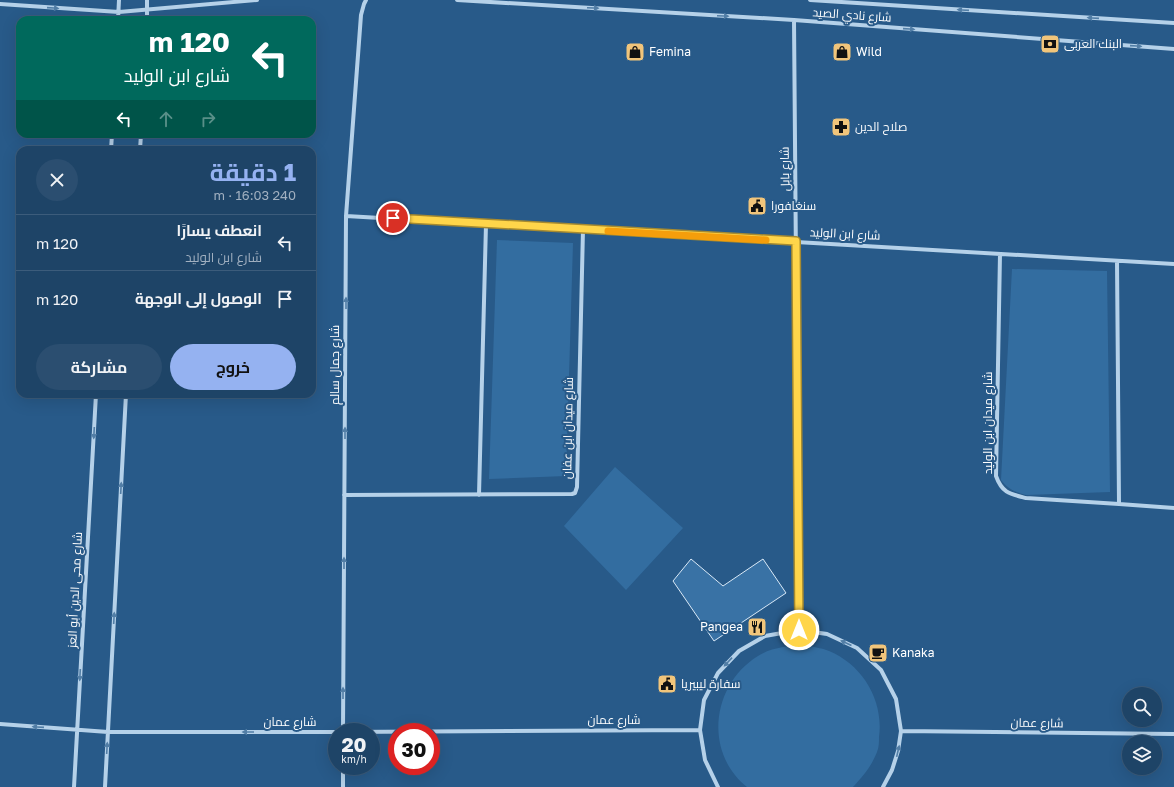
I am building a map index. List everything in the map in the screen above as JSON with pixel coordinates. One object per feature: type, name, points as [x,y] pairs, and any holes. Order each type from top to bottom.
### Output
[{"type":"street","points":[[118,16],[119,0]]},
{"type":"street","points":[[147,0],[147,16]]},
{"type":"street","points":[[0,4],[119,12],[257,0]]},
{"type":"street","name":"شارع جمال سالم","points":[[343,723],[346,216],[361,16],[366,0]]},
{"type":"street","name":"شارع نادي الصيد","points":[[457,0],[794,20],[1174,49]]},
{"type":"street","name":"شارع نادي الصيد","points":[[810,0],[1174,23]]},
{"type":"street","name":"شارع بابل","points":[[794,20],[799,630]]},
{"type":"street","name":"شارع ابن الوليد","points":[[346,216],[1174,264]]},
{"type":"street","points":[[479,495],[486,224]]},
{"type":"street","name":"شارع ميدان ابن عفان","points":[[344,495],[575,493],[583,230]]},
{"type":"street","name":"شارع ميدان ابن الوليد","points":[[1000,254],[996,476],[1000,485],[1006,491],[1026,498],[1174,508]]},
{"type":"street","points":[[1117,261],[1119,504]]},
{"type":"street","name":"شارع محى الدين أبو العز","points":[[74,787],[96,398]]},
{"type":"street","points":[[105,787],[126,398]]},
{"type":"street","points":[[718,787],[705,760],[700,730],[704,700],[718,673],[739,651],[765,636],[799,630],[827,634],[857,648],[881,670],[896,699],[901,731],[898,751],[892,770],[882,787]]},
{"type":"street","name":"شارع عمان","points":[[0,724],[108,732],[328,732]]},
{"type":"street","name":"شارع عمان","points":[[380,732],[700,730]]},
{"type":"street","name":"شارع عمان","points":[[901,731],[1174,734]]},
{"type":"street","points":[[343,775],[343,787]]},
{"type":"shaded area","points":[[497,240],[573,243],[566,476],[489,479]]},
{"type":"shaded area","points":[[1012,269],[1107,271],[1110,492],[1026,495],[1012,490],[1001,480]]},
{"type":"shaded area","points":[[615,467],[683,528],[626,590],[564,526]]},
{"type":"shaded area","points":[[805,645],[826,650],[841,657],[852,665],[869,686],[878,710],[880,724],[877,752],[867,771],[853,787],[747,787],[733,772],[724,756],[719,738],[719,719],[723,701],[731,683],[743,668],[758,656],[775,649]]},
{"type":"building","points":[[691,559],[723,586],[763,559],[786,593],[714,641],[673,581]]},
{"type":"slow traffic","points":[[608,231],[766,240]]},
{"type":"place","name":"البنك العربى","points":[[1050,44]]},
{"type":"place","name":"Femina","points":[[635,52]]},
{"type":"place","name":"Wild","points":[[842,52]]},
{"type":"place","name":"صلاح الدين","points":[[841,127]]},
{"type":"place","name":"سنغافورا","points":[[757,206]]},
{"type":"place","name":"Pangea","points":[[757,627]]},
{"type":"place","name":"Kanaka","points":[[878,653]]},
{"type":"place","name":"سفارة ليبيريا","points":[[667,684]]},
{"type":"route","points":[[393,218],[796,241],[799,630]]}]
